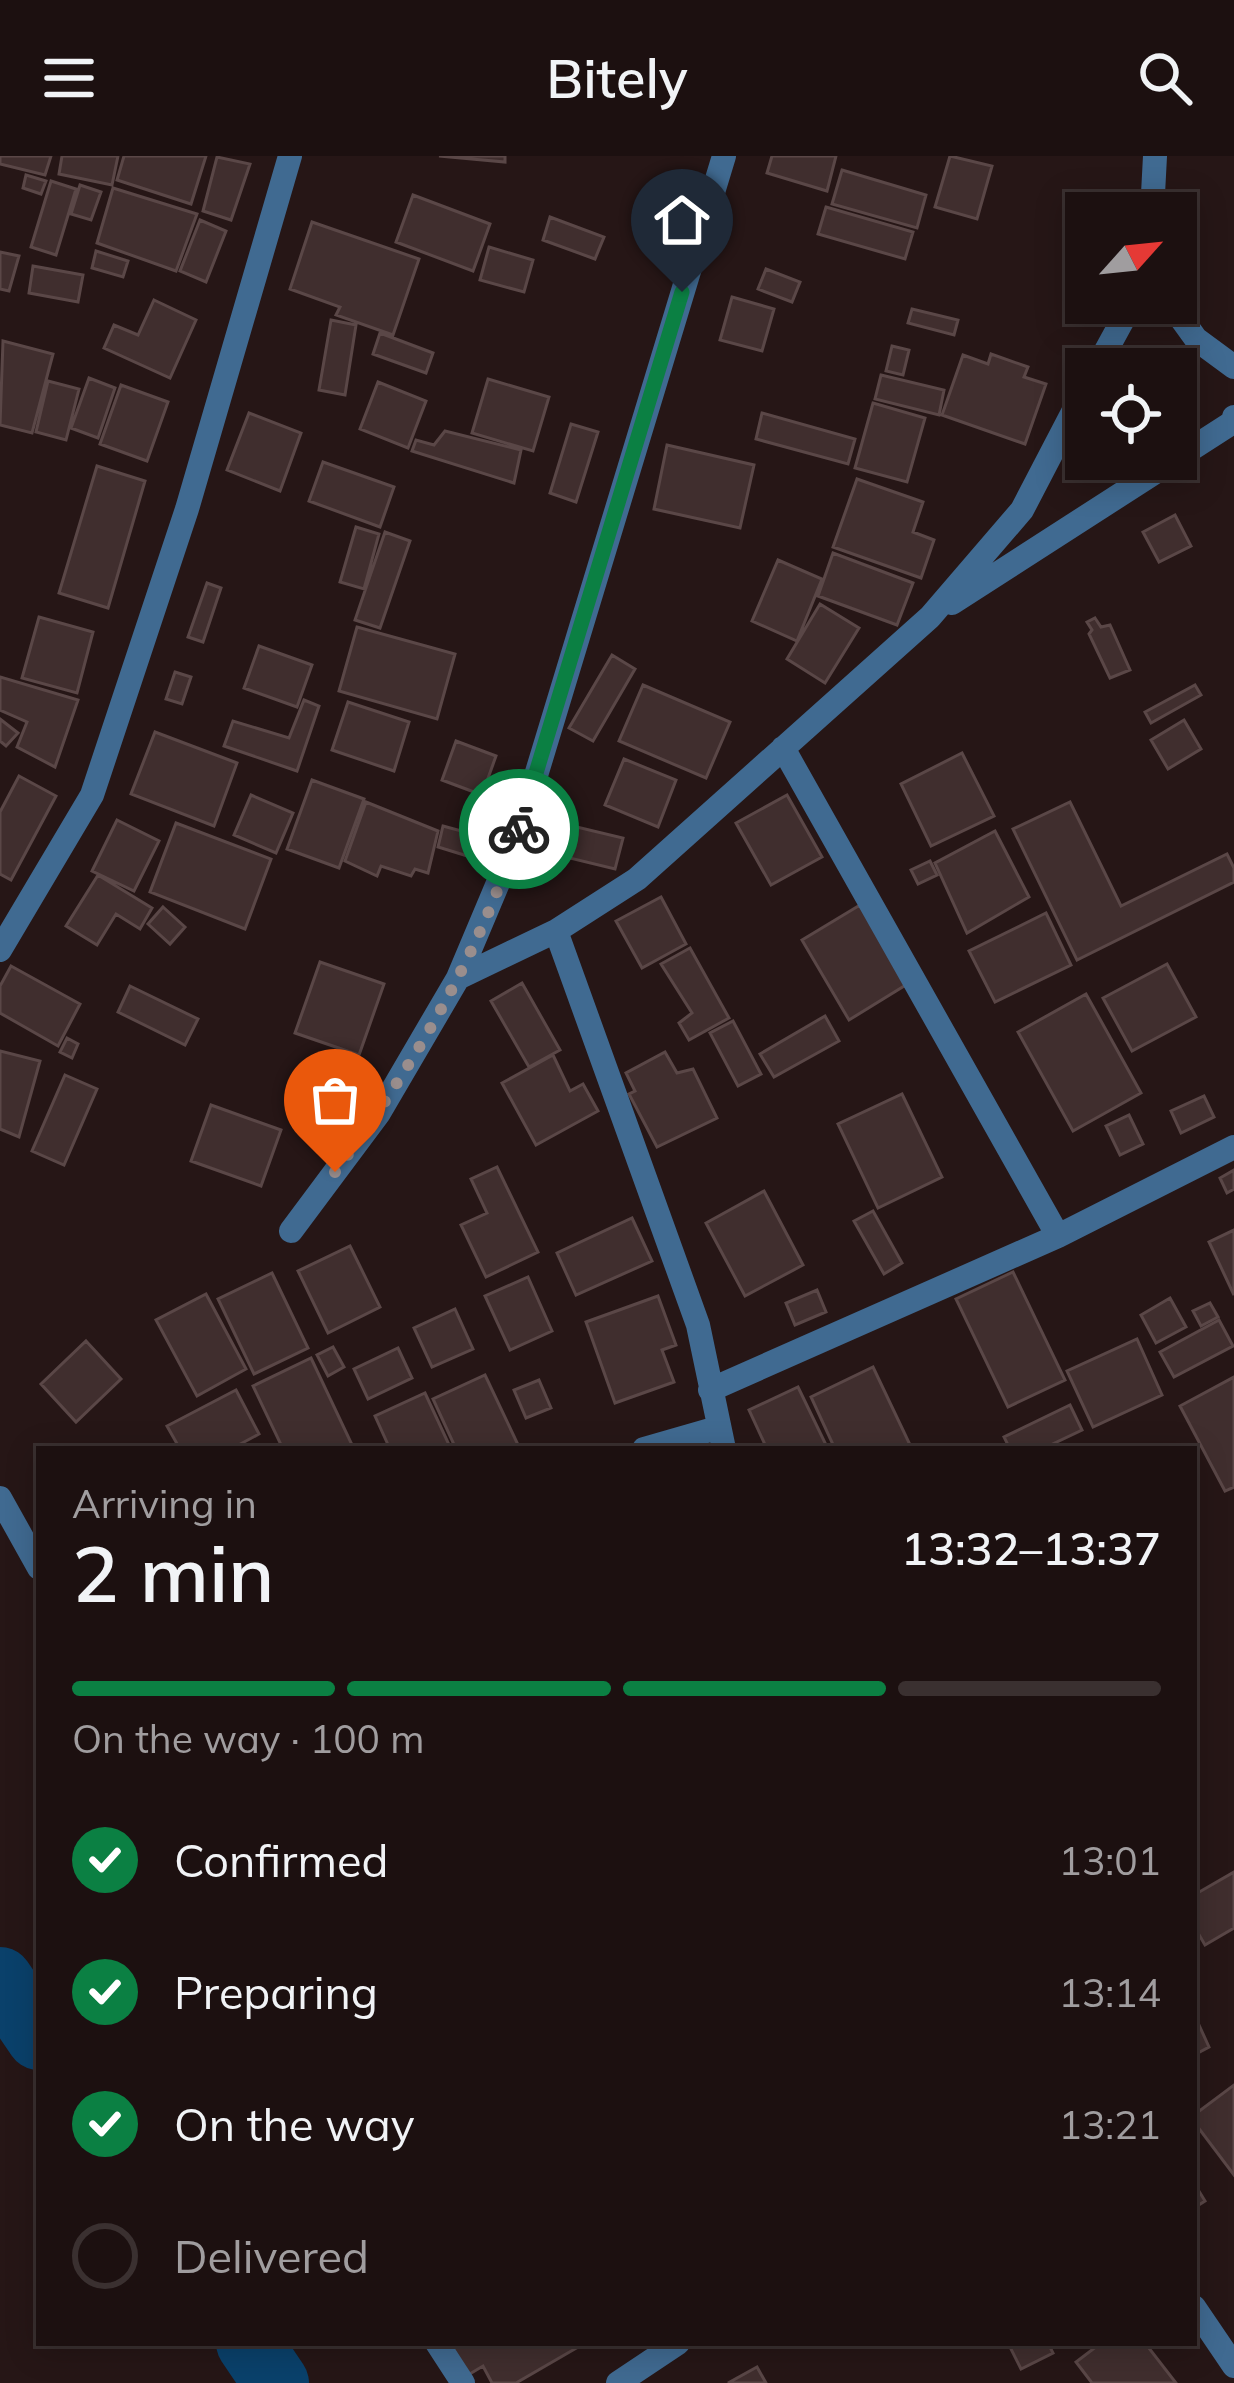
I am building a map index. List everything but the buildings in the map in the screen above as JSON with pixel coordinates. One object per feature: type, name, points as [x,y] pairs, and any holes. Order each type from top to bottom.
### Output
[{"type":"street","points":[[0,950],[92,795],[187,509],[290,156]]},
{"type":"street","points":[[291,1231],[379,1113],[458,978],[517,838],[724,156]]},
{"type":"street","points":[[1152,192],[1155,156]]},
{"type":"street","points":[[1185,324],[1196,339],[1234,367]]},
{"type":"street","points":[[930,617],[1234,421]]},
{"type":"street","points":[[458,978],[556,931],[637,879],[930,617],[1022,510],[1065,427]]},
{"type":"street","points":[[783,748],[1058,1236]]},
{"type":"street","points":[[556,931],[698,1325],[720,1438],[665,1446]]},
{"type":"street","points":[[710,1390],[1058,1236],[1234,1147]]},
{"type":"street","points":[[0,1498],[36,1563]]},
{"type":"street","points":[[1197,2311],[1234,2366]]},
{"type":"street","points":[[439,2346],[463,2383]]},
{"type":"street","points":[[619,2383],[674,2346]]},
{"type":"waterway","points":[[0,1980],[36,2033]]},
{"type":"waterway","points":[[251,2346],[276,2383]]},
{"type":"way so far","points":[[335,1172],[379,1113],[458,978],[519,829]]},
{"type":"route","points":[[519,829],[682,292]]}]
